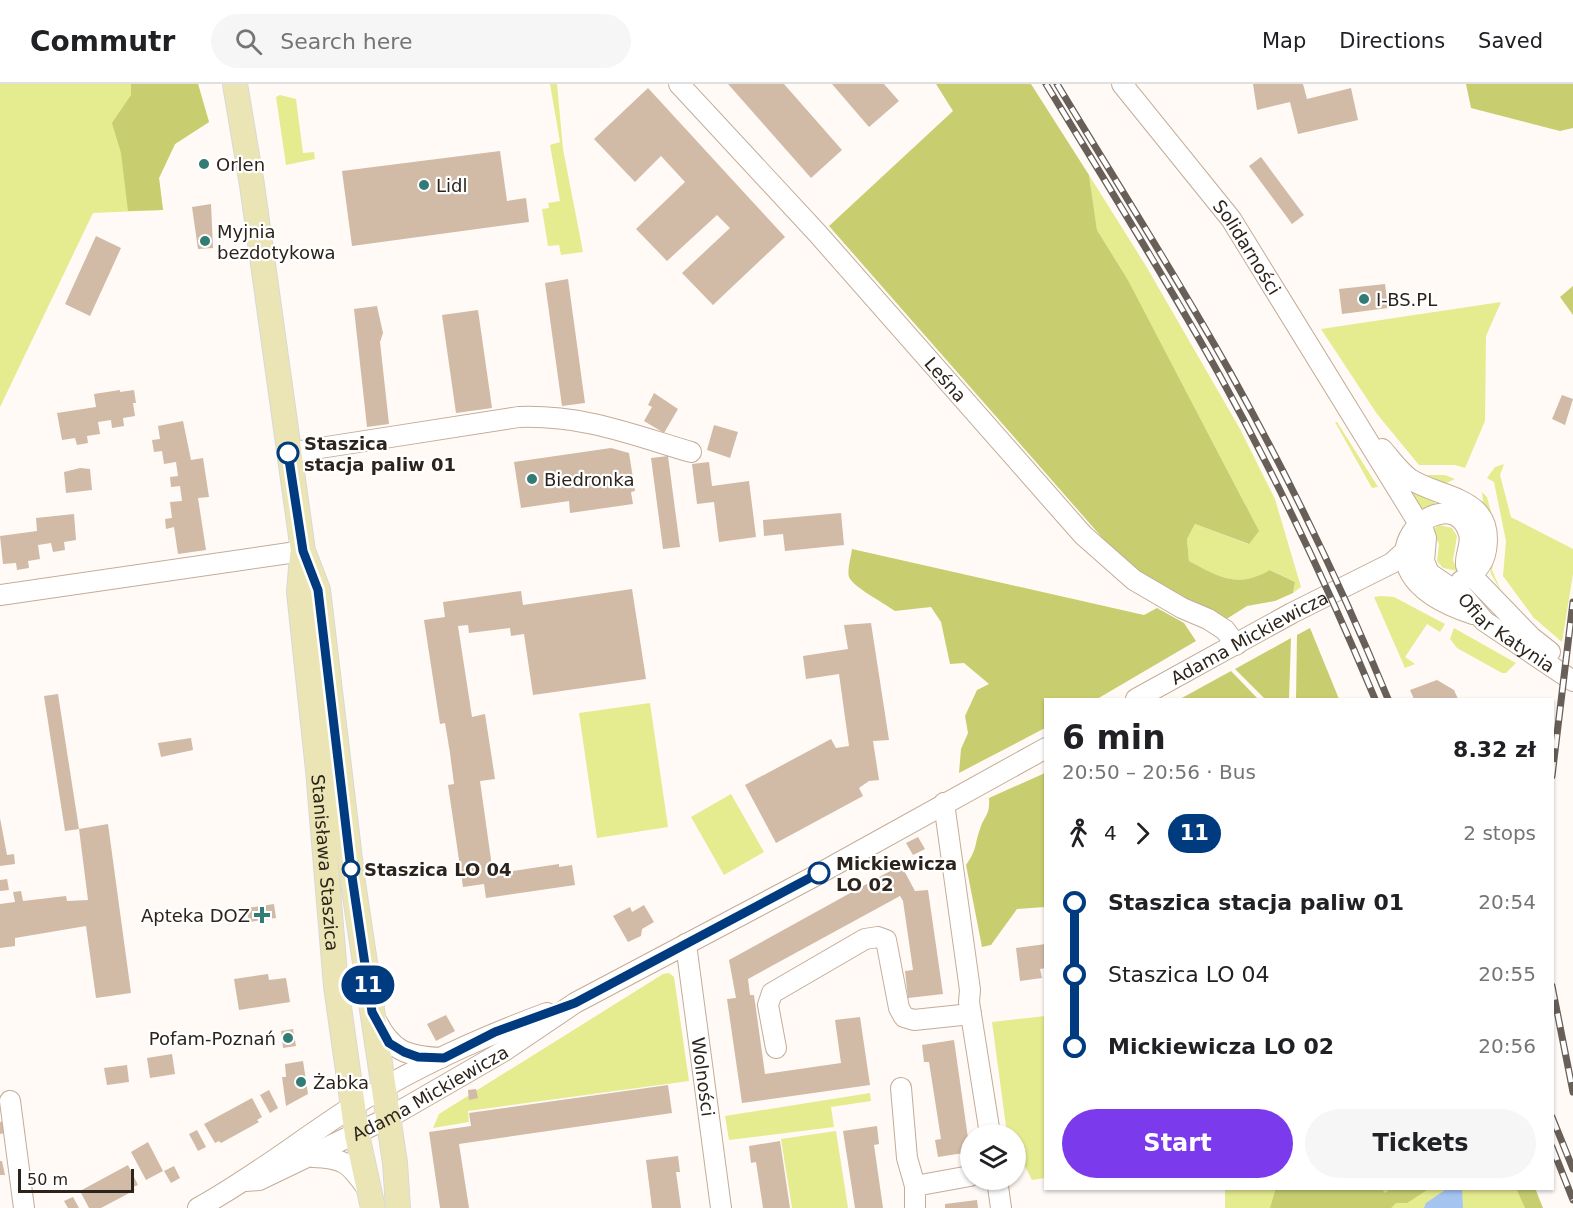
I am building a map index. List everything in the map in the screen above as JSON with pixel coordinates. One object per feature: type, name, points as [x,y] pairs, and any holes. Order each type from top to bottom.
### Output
[{"type":"main road","name":"Stanisława Staszica","points":[[235,84],[252,185],[303,551],[318,590],[351,870],[388,1118],[398,1208]]},
{"type":"main road","name":"Stanisława Staszica","points":[[303,551],[299,592],[318,770],[331,936],[357,1135],[370,1199]]},
{"type":"street","name":"Leśna","points":[[679,84],[818,234],[1083,536],[1134,580],[1182,608],[1208,619],[1225,630],[1236,645]]},
{"type":"street","name":"Solidarności","points":[[1122,84],[1231,219],[1298,331],[1356,420],[1376,458],[1419,524]]},
{"type":"street","points":[[288,453],[519,417],[544,416],[588,421],[691,452]]},
{"type":"street","name":"Solidarności","points":[[1356,420],[1409,478],[1453,497],[1476,511],[1485,527],[1487,537],[1484,558],[1471,575]]},
{"type":"street","points":[[1419,524],[1426,538],[1425,567],[1441,582],[1458,582],[1471,575],[1466,565],[1470,535],[1459,519],[1441,513],[1426,518],[1419,524],[1413,532],[1406,550],[1406,566],[1411,578],[1425,590],[1479,616]]},
{"type":"street","name":"Adama Mickiewicza","points":[[1138,698],[1292,613],[1392,563],[1406,550]]},
{"type":"street","points":[[0,595],[303,551]]},
{"type":"street","name":"Ofiar Katynia","points":[[1471,575],[1531,638],[1573,666]]},
{"type":"street","name":"Adama Mickiewicza","points":[[1363,579],[1411,578],[1441,582]]},
{"type":"street","name":"Ofiar Katynia","points":[[1441,582],[1463,596],[1479,616],[1573,681]]},
{"type":"street","name":"Adama Mickiewicza","points":[[245,1181],[259,1180],[357,1135],[504,1051],[575,1003],[1044,749]]},
{"type":"street","points":[[944,803],[970,990],[971,1014],[988,1124]]},
{"type":"street","points":[[776,1048],[768,1005],[772,993],[865,939],[878,937],[886,940],[899,1008],[904,1017],[914,1020],[971,1014]]},
{"type":"street","name":"Wolności","points":[[686,944],[721,1208]]},
{"type":"street","name":"Adama Mickiewicza","points":[[198,1208],[245,1181],[263,1165],[383,1088],[495,1032],[575,1003]]},
{"type":"street","points":[[372,1012],[389,1043],[418,1057],[444,1058]]},
{"type":"street","points":[[901,1088],[908,1158],[915,1186],[915,1208]]},
{"type":"street","points":[[10,1101],[24,1208]]},
{"type":"street","name":"Adama Mickiewicza","points":[[310,1157],[333,1157],[352,1166],[370,1199]]},
{"type":"street","points":[[915,1186],[960,1178]]},
{"type":"street","points":[[999,1190],[1001,1208]]},
{"type":"green space","points":[[0,84],[198,84],[209,122],[175,144],[159,178],[163,210],[93,213],[0,407]]},
{"type":"green space","points":[[131,84],[198,84],[209,122],[175,144],[159,178],[163,210],[128,211],[121,153],[112,123],[131,95]]},
{"type":"green space","points":[[550,84],[557,84],[563,149],[583,252],[561,255],[559,245],[548,246],[542,209],[549,208],[548,203],[560,201],[550,145],[560,142]]},
{"type":"green space","points":[[936,84],[1031,84],[1089,175],[1097,230],[1128,280],[1259,531],[1249,544],[1195,524],[1187,539],[1189,561],[1220,576],[1238,580],[1258,576],[1270,570],[1295,582],[1293,593],[1275,601],[1247,606],[1225,620],[1154,582],[1113,550],[829,226],[953,111]]},
{"type":"green space","points":[[1466,84],[1573,84],[1573,128],[1560,131],[1471,108]]},
{"type":"green space","points":[[280,95],[296,99],[303,153],[314,152],[315,159],[286,165],[276,97]]},
{"type":"green space","points":[[1089,175],[1146,266],[1240,429],[1275,499],[1301,587],[1293,593],[1295,582],[1271,570],[1259,576],[1238,580],[1220,576],[1189,561],[1187,539],[1195,524],[1248,544],[1245,504],[1128,280],[1097,230]]},
{"type":"green space","points":[[1573,286],[1573,315],[1560,297]]},
{"type":"green space","points":[[1501,302],[1486,336],[1485,421],[1465,468],[1455,465],[1419,465],[1377,414],[1321,329]]},
{"type":"green space","points":[[1335,422],[1337,422],[1378,487],[1372,488]]},
{"type":"green space","points":[[1504,464],[1500,475],[1511,517],[1573,549],[1573,574],[1562,642],[1534,618],[1503,576],[1506,541],[1494,482],[1487,478],[1495,467]]},
{"type":"green space","points":[[1425,475],[1445,475],[1455,479],[1444,484],[1420,478]]},
{"type":"green space","points":[[1406,488],[1435,502],[1435,504],[1417,511]]},
{"type":"green space","points":[[1482,492],[1487,497],[1495,526],[1496,547],[1492,570],[1501,591],[1491,574]]},
{"type":"green space","points":[[1439,525],[1452,528],[1457,536],[1453,560],[1457,571],[1443,568],[1437,561],[1439,544],[1432,530]]},
{"type":"green space","points":[[852,549],[1144,615],[1157,608],[1184,623],[1196,641],[1099,698],[1044,698],[1044,729],[959,773],[961,749],[968,733],[965,716],[977,690],[989,684],[964,663],[950,664],[941,622],[931,607],[895,611],[862,590],[849,577]]},
{"type":"green space","points":[[1374,597],[1394,597],[1445,624],[1440,632],[1427,624],[1405,657],[1415,664],[1405,668]]},
{"type":"green space","points":[[1310,628],[1339,698],[1296,698],[1297,635]]},
{"type":"green space","points":[[1454,628],[1516,663],[1506,673],[1502,673],[1457,648],[1450,639]]},
{"type":"green space","points":[[1291,638],[1289,698],[1264,698],[1235,669]]},
{"type":"green space","points":[[1231,671],[1257,698],[1182,698]]},
{"type":"green space","points":[[650,703],[668,827],[597,838],[579,713]]},
{"type":"green space","points":[[1044,773],[1044,907],[1017,909],[991,945],[982,947],[966,865],[988,812],[989,798]]},
{"type":"green space","points":[[731,794],[764,852],[724,875],[691,817]]},
{"type":"green space","points":[[669,973],[674,977],[689,1081],[468,1111],[469,1122],[433,1128],[439,1114],[663,974]]},
{"type":"green space","points":[[1044,1016],[1044,1178],[1032,1180],[1026,1168],[1026,1124],[1006,1124],[992,1022]]},
{"type":"green space","points":[[870,1093],[871,1101],[831,1107],[834,1127],[729,1140],[725,1116]]},
{"type":"green space","points":[[836,1131],[848,1208],[792,1208],[781,1139]]},
{"type":"green space","points":[[1225,1190],[1528,1190],[1535,1208],[1225,1208]]},
{"type":"green space","points":[[1275,1190],[1383,1190],[1385,1193],[1387,1190],[1427,1190],[1407,1203],[1396,1203],[1391,1208],[1270,1208]]},
{"type":"green space","points":[[1517,1190],[1536,1190],[1543,1208],[1525,1208]]},
{"type":"water","points":[[1445,1190],[1462,1190],[1463,1208],[1424,1208],[1426,1203]]},
{"type":"building","points":[[728,84],[784,84],[842,150],[811,178]]},
{"type":"building","points":[[832,84],[884,84],[899,101],[869,127]]},
{"type":"building","points":[[1253,84],[1303,84],[1307,99],[1351,88],[1358,120],[1298,134],[1290,102],[1257,110]]},
{"type":"building","points":[[648,88],[785,237],[713,305],[682,273],[730,228],[717,215],[667,261],[636,229],[685,182],[661,156],[635,182],[594,139]]},
{"type":"building","name":"Lidl","points":[[500,151],[507,201],[526,198],[529,222],[352,246],[342,171]]},
{"type":"building","points":[[1261,157],[1304,215],[1292,224],[1249,166]]},
{"type":"building","points":[[211,204],[213,248],[198,249],[192,207]]},
{"type":"building","points":[[96,236],[121,248],[90,316],[65,304]]},
{"type":"building","points":[[568,279],[585,403],[562,406],[545,283]]},
{"type":"building","name":"I-BS.PL","points":[[1385,284],[1388,308],[1342,314],[1339,289]]},
{"type":"building","points":[[377,306],[383,333],[380,342],[389,424],[367,427],[354,309]]},
{"type":"building","points":[[478,310],[492,408],[456,413],[442,315]]},
{"type":"building","points":[[120,390],[120,392],[134,390],[136,403],[133,403],[135,416],[123,418],[124,426],[112,428],[111,420],[98,422],[100,434],[87,436],[88,443],[77,445],[75,438],[62,440],[57,413],[96,407],[94,394]]},
{"type":"building","points":[[654,393],[678,409],[664,433],[644,421],[652,407],[648,405]]},
{"type":"building","points":[[1562,395],[1573,399],[1565,425],[1552,419]]},
{"type":"building","points":[[183,421],[191,460],[203,458],[209,497],[198,498],[206,550],[178,554],[174,527],[166,529],[165,519],[172,518],[170,502],[182,501],[180,486],[171,487],[170,477],[178,476],[176,462],[164,464],[162,451],[154,452],[152,440],[160,439],[158,426]]},
{"type":"building","points":[[714,425],[738,432],[730,458],[707,450]]},
{"type":"building","points":[[611,448],[629,453],[635,491],[631,492],[633,504],[570,513],[569,501],[521,508],[514,462]]},
{"type":"building","points":[[668,456],[680,547],[663,549],[651,458]]},
{"type":"building","points":[[709,462],[712,486],[749,481],[756,537],[719,542],[714,502],[697,504],[692,464]]},
{"type":"building","points":[[80,468],[90,469],[92,490],[66,493],[64,472]]},
{"type":"building","points":[[841,513],[844,545],[785,551],[783,534],[764,536],[763,520]]},
{"type":"building","points":[[74,514],[76,540],[64,542],[65,550],[53,552],[51,543],[38,545],[40,559],[28,561],[29,568],[17,570],[16,563],[3,564],[0,536],[37,531],[36,518]]},
{"type":"building","points":[[632,589],[646,679],[533,695],[524,634],[511,636],[510,628],[469,633],[468,625],[458,626],[472,717],[485,714],[495,779],[480,781],[493,874],[559,864],[559,867],[572,865],[575,885],[486,898],[484,884],[463,887],[448,785],[454,784],[450,753],[445,723],[440,724],[424,620],[445,617],[443,602],[521,591],[523,605]]},
{"type":"building","points":[[871,623],[889,740],[873,741],[879,780],[869,781],[859,788],[863,796],[776,843],[745,785],[831,739],[836,748],[849,746],[839,674],[806,679],[803,656],[848,649],[844,625]]},
{"type":"building","points":[[1437,680],[1454,690],[1458,698],[1414,698],[1410,690]]},
{"type":"building","points":[[58,694],[79,829],[65,831],[44,696]]},
{"type":"building","points":[[191,738],[193,750],[161,757],[158,743]]},
{"type":"building","points":[[0,818],[7,855],[14,854],[15,864],[0,866]]},
{"type":"building","points":[[108,824],[131,993],[96,998],[86,926],[15,938],[15,946],[0,948],[0,904],[15,902],[13,892],[21,891],[23,901],[66,896],[67,901],[88,900],[79,829]]},
{"type":"building","points":[[918,837],[925,849],[913,855],[906,843]]},
{"type":"building","points":[[901,865],[915,891],[928,890],[943,994],[908,998],[905,971],[913,970],[903,901],[900,896],[748,979],[750,995],[754,995],[765,1074],[841,1063],[835,1020],[860,1017],[870,1085],[742,1103],[727,999],[736,998],[729,960]]},
{"type":"building","points":[[7,879],[9,890],[0,891],[0,880]]},
{"type":"building","points":[[274,904],[276,918],[249,922],[247,908]]},
{"type":"building","points":[[644,905],[654,922],[642,929],[641,936],[628,942],[613,916],[630,907],[632,912]]},
{"type":"building","points":[[1044,944],[1044,968],[1040,969],[1042,978],[1020,981],[1016,948]]},
{"type":"building","points":[[268,974],[269,980],[286,978],[290,1002],[239,1010],[234,979]]},
{"type":"building","points":[[446,1015],[455,1031],[436,1041],[427,1024]]},
{"type":"building","name":"Pofam-Poznań","points":[[293,1029],[296,1046],[283,1048],[281,1031]]},
{"type":"building","points":[[954,1040],[966,1124],[960,1124],[960,1154],[938,1157],[935,1140],[941,1139],[929,1062],[924,1062],[922,1045]]},
{"type":"building","points":[[172,1054],[175,1074],[150,1078],[147,1058]]},
{"type":"building","points":[[303,1061],[308,1094],[286,1106],[282,1077],[286,1077],[285,1064]]},
{"type":"building","points":[[127,1065],[129,1082],[107,1085],[104,1068]]},
{"type":"building","points":[[668,1085],[672,1113],[459,1144],[469,1208],[440,1208],[429,1132],[471,1126],[469,1113]]},
{"type":"building","points":[[476,1089],[478,1098],[469,1100],[468,1090]]},
{"type":"building","points":[[269,1090],[278,1108],[270,1113],[260,1095]]},
{"type":"building","points":[[252,1098],[262,1117],[257,1120],[259,1122],[221,1143],[219,1141],[215,1143],[204,1124]]},
{"type":"building","points":[[4,1121],[5,1133],[0,1134],[0,1122]]},
{"type":"building","points":[[877,1126],[879,1144],[874,1145],[883,1208],[855,1208],[843,1131]]},
{"type":"building","points":[[197,1130],[206,1147],[198,1151],[189,1134]]},
{"type":"building","points":[[780,1141],[790,1208],[763,1208],[756,1162],[751,1163],[749,1146]]},
{"type":"building","points":[[148,1142],[163,1171],[146,1180],[131,1152]]},
{"type":"building","points":[[678,1156],[680,1172],[676,1172],[681,1208],[652,1208],[646,1160]]},
{"type":"building","points":[[0,1161],[2,1161],[5,1175],[0,1175]]},
{"type":"building","points":[[128,1165],[138,1185],[133,1187],[135,1190],[101,1208],[89,1208],[80,1191]]},
{"type":"building","points":[[174,1166],[180,1178],[171,1183],[164,1171]]},
{"type":"building","points":[[73,1197],[79,1208],[68,1208],[64,1201]]},
{"type":"building","points":[[977,1200],[978,1208],[945,1208],[945,1204]]},
{"type":"railway","points":[[1046,84],[1178,302],[1220,376],[1302,536],[1375,698]]},
{"type":"railway","points":[[1057,84],[1188,299],[1252,412],[1333,574],[1388,698]]},
{"type":"railway","points":[[1554,759],[1573,602]]},
{"type":"railway","points":[[1554,996],[1573,1092]]},
{"type":"railway","points":[[1554,1122],[1573,1169]]},
{"type":"railway","points":[[1554,1152],[1573,1200]]},
{"type":"bus line","name":"11","points":[[288,453],[303,551],[318,590],[351,870],[372,1012],[389,1043],[418,1057],[444,1058],[495,1032],[575,1003],[819,873]]},
{"type":"place","name":"Orlen","points":[[204,164]]},
{"type":"place","name":"Lidl","points":[[424,185]]},
{"type":"place","name":"Myjnia bezdotykowa","points":[[205,241]]},
{"type":"place","name":"I-BS.PL","points":[[1364,299]]},
{"type":"place","name":"Staszica stacja paliw 01","points":[[288,453]]},
{"type":"place","name":"Biedronka","points":[[532,479]]},
{"type":"place","name":"Staszica LO 04","points":[[351,869]]},
{"type":"place","name":"Mickiewicza LO 02","points":[[819,873]]},
{"type":"place","name":"Apteka DOZ","points":[[262,915]]},
{"type":"place","name":"Pofam-Poznań","points":[[288,1038]]},
{"type":"place","name":"Żabka","points":[[301,1082]]}]
